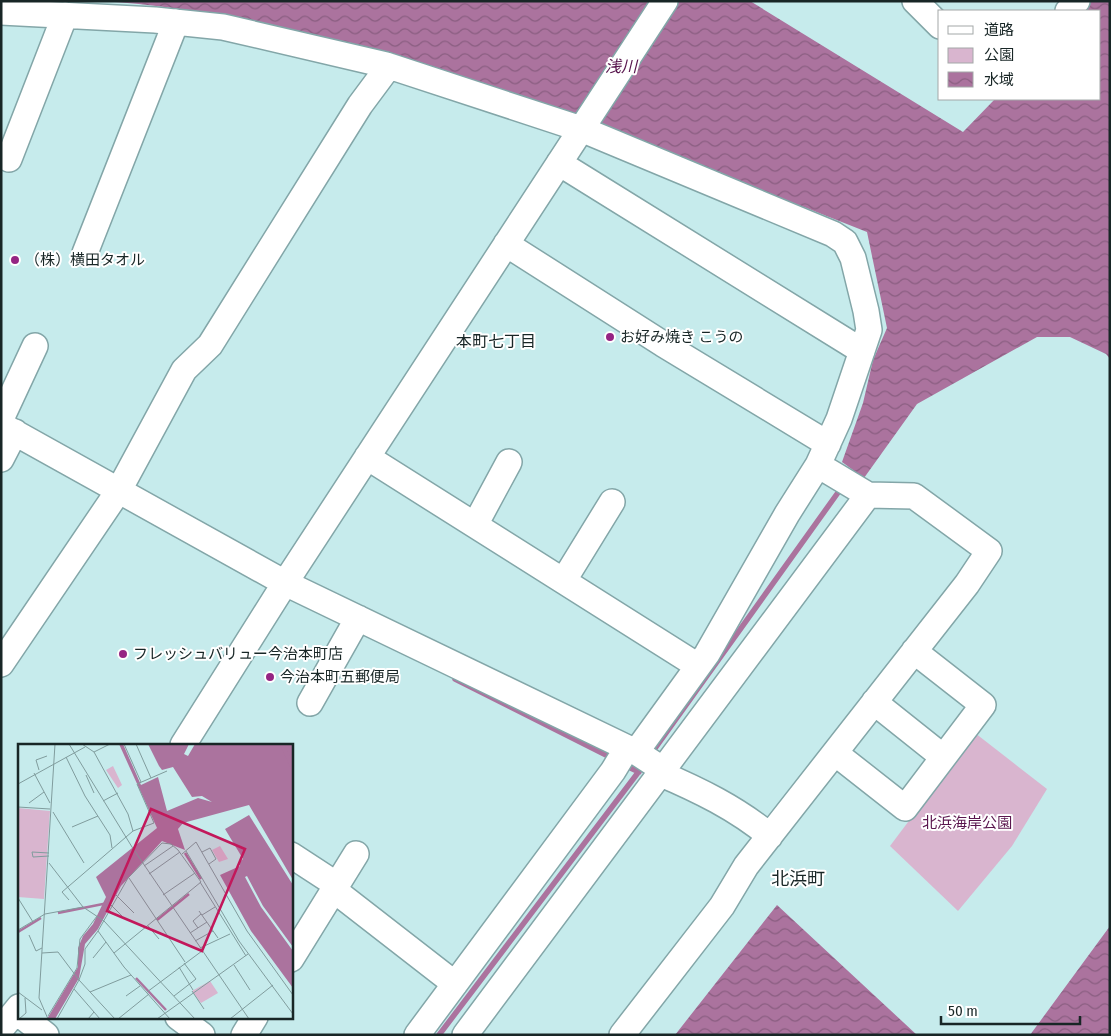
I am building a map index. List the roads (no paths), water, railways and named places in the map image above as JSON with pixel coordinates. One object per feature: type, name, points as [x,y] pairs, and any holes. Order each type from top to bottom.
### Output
[{"type":"street","points":[[184,744],[285,583],[665,1]]},
{"type":"street","points":[[915,1],[938,24]]},
{"type":"street","points":[[1,12],[176,22],[223,28],[389,66],[584,126],[833,234],[845,242],[853,258],[869,330],[826,461],[698,666],[633,751],[614,771],[417,1035]]},
{"type":"street","points":[[9,159],[65,15]]},
{"type":"street","points":[[85,253],[176,22]]},
{"type":"street","points":[[1,664],[119,490],[184,370],[210,345],[360,105],[389,66]]},
{"type":"street","points":[[559,163],[862,351]]},
{"type":"street","points":[[506,244],[663,344],[826,461],[863,492],[914,496],[989,551],[967,584],[746,866],[722,906],[622,1035]]},
{"type":"street","points":[[1,458],[6,426],[35,346]]},
{"type":"street","points":[[6,426],[285,583],[633,751],[660,769],[744,815],[770,836]]},
{"type":"street","points":[[367,457],[698,666]]},
{"type":"street","points":[[475,525],[509,462]]},
{"type":"street","points":[[465,1035],[863,492]]},
{"type":"street","points":[[564,580],[612,502]]},
{"type":"street","points":[[310,703],[358,618]]},
{"type":"street","points":[[835,753],[905,808],[984,706],[914,651]]},
{"type":"street","points":[[874,702],[943,757]]},
{"type":"street","points":[[292,957],[356,854]]},
{"type":"street","points":[[292,856],[336,888],[455,984]]},
{"type":"street","points":[[18,1018],[46,1035]]},
{"type":"street","points":[[179,1018],[202,1035]]},
{"type":"street","points":[[244,1035],[253,1018]]},
{"type":"water","name":"浅川","points":[[99,1],[750,1],[963,132],[994,100],[1101,100],[1101,10],[1081,10],[1090,1],[1110,1],[1110,359],[1106,354],[1070,337],[1037,337],[917,404],[864,478],[842,462],[863,403],[873,360],[887,328],[867,232],[584,123],[442,74],[297,32],[199,12]]},
{"type":"water","points":[[777,905],[917,1035],[675,1035]]},
{"type":"water","points":[[1110,926],[1110,1035],[1030,1035]]},
{"type":"waterway","points":[[651,754],[842,487]]},
{"type":"waterway","points":[[455,679],[614,759]]},
{"type":"waterway","points":[[624,765],[639,772]]},
{"type":"waterway","points":[[439,1035],[640,770]]},
{"type":"place","name":"（株）横田タオル","points":[[15,260]]},
{"type":"place","name":"お好み焼き こうの","points":[[610,337]]},
{"type":"place","name":"フレッシュバリュー今治本町店","points":[[123,654]]},
{"type":"place","name":"今治本町五郵便局","points":[[270,677]]},
{"type":"district","name":"本町七丁目","points":[[496,341]]},
{"type":"district","name":"北浜町","points":[[798,879]]},
{"type":"park label","name":"北浜海岸公園","points":[[967,823]]}]
